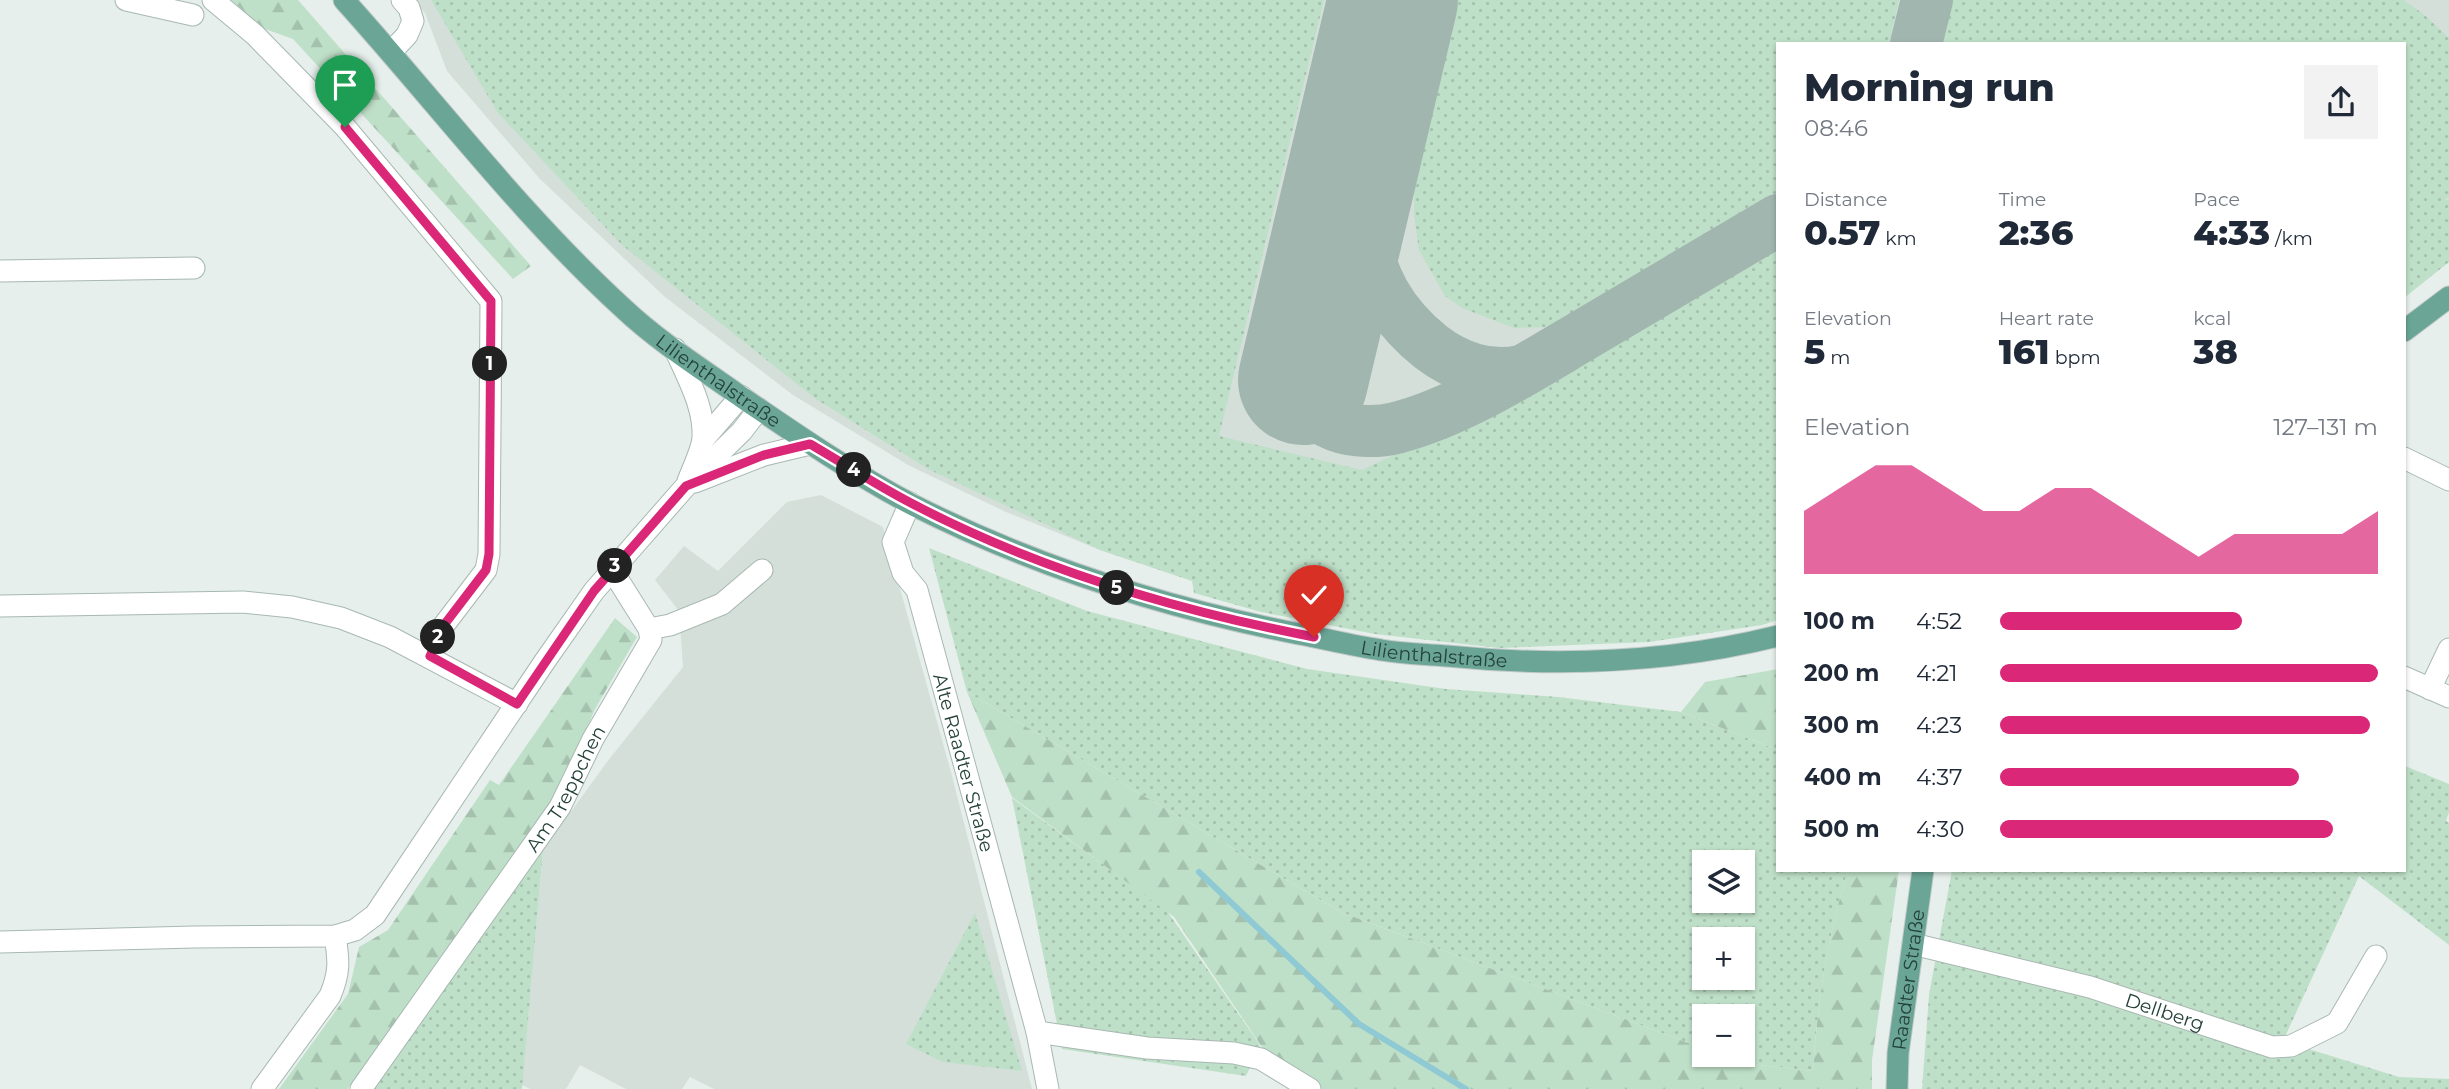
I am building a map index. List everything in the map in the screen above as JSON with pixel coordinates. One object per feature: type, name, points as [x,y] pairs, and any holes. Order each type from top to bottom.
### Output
[{"type":"main road","name":"Lilienthalstraße","points":[[344,0],[487,166],[574,261],[626,312],[810,444],[910,503],[978,536],[1140,596],[1244,624],[1383,650],[1500,662],[1561,662],[1640,659],[1715,650],[1776,636]]},
{"type":"main road","points":[[2406,329],[2449,297]]},
{"type":"main road","name":"Raadter Straße","points":[[1897,1089],[1898,1053],[1923,872]]},
{"type":"street","points":[[126,0],[193,15]]},
{"type":"street","points":[[213,0],[255,36],[345,127],[491,301],[489,554],[486,570],[444,625],[430,656]]},
{"type":"street","points":[[391,52],[407,35],[413,21],[409,8],[402,0]]},
{"type":"street","points":[[0,271],[194,268]]},
{"type":"street","points":[[675,349],[700,409],[703,440]]},
{"type":"street","points":[[686,486],[703,440],[741,396]]},
{"type":"street","points":[[0,942],[335,936],[355,930],[375,915],[559,640],[612,570],[686,486],[742,431],[759,409]]},
{"type":"street","points":[[686,486],[764,455],[810,444]]},
{"type":"street","points":[[2406,459],[2449,480]]},
{"type":"street","name":"Alte Raadter Straße","points":[[910,503],[893,542],[903,573],[918,590],[1037,1031],[1048,1089]]},
{"type":"street","points":[[612,570],[649,629],[670,625],[722,604],[762,570]]},
{"type":"street","points":[[0,606],[243,602],[292,607],[341,618],[390,637],[517,704]]},
{"type":"street","name":"Am Treppchen","points":[[361,1089],[560,807],[593,739],[651,640],[649,629]]},
{"type":"street","points":[[2406,678],[2440,693],[2449,649]]},
{"type":"street","points":[[262,1089],[330,996],[337,979],[339,964],[335,936]]},
{"type":"street","name":"Dellberg","points":[[1913,944],[2090,987],[2272,1047],[2291,1046],[2337,1023],[2375,956]]},
{"type":"street","points":[[1037,1031],[1147,1048],[1234,1053],[1261,1059],[1310,1089]]},
{"type":"shaded area","points":[[413,0],[2449,0],[2449,262],[2406,296],[2406,42],[1776,42],[1776,610],[1242,597],[1100,550],[1006,512],[908,465],[793,395],[665,297],[540,179],[447,71],[425,13]]},
{"type":"shaded area","points":[[821,495],[883,527],[952,776],[1032,1089],[714,1089],[690,1077],[682,1089],[626,1089],[580,1065],[566,1089],[530,1089],[522,1085],[543,850],[610,758],[683,667],[679,611],[655,580],[684,546],[718,571],[787,502]]},
{"type":"green space","points":[[231,0],[298,0],[531,266],[513,279],[293,39],[265,29]]},
{"type":"green space","points":[[431,0],[1324,0],[1219,436],[1362,470],[1584,363],[1776,246],[1776,621],[1649,642],[1499,648],[1375,634],[1261,612],[1194,593],[1192,581],[1100,550],[928,469],[816,399],[622,245],[498,113]]},
{"type":"green space","points":[[1458,0],[1899,0],[1889,42],[1776,42],[1776,193],[1584,312],[1551,327],[1514,328],[1462,308],[1445,296],[1419,250],[1414,216],[1414,181]]},
{"type":"green space","points":[[1948,0],[2404,0],[2449,38],[2449,196],[2444,201],[2449,199],[2449,262],[2406,296],[2406,42],[1938,42]]},
{"type":"green space","points":[[929,548],[1087,611],[1307,669],[1446,689],[1558,697],[1681,712],[1776,749],[1776,872],[1847,872],[1825,970],[1813,1071],[1755,1065],[1755,1004],[1692,1004],[1692,1044],[1341,912],[967,692]]},
{"type":"green space","points":[[615,618],[637,637],[595,709],[558,797],[348,1089],[279,1089],[348,994],[359,947],[388,930],[490,780],[499,785]]},
{"type":"green space","points":[[1776,669],[1776,749],[1681,712],[1705,682]]},
{"type":"green space","points":[[967,692],[1341,912],[1692,1044],[1692,1067],[1755,1067],[1755,1065],[1813,1071],[1825,969],[1847,872],[1899,872],[1872,1060],[1872,1089],[1315,1089],[1266,1053],[1174,917],[1012,797]]},
{"type":"green space","points":[[2406,766],[2449,784],[2449,812],[2446,821],[2449,823],[2449,945],[2359,876],[2283,1041],[2399,1077],[2449,1079],[2449,1089],[1922,1089],[1929,995],[1952,872],[2406,872]]},
{"type":"green space","points":[[1012,798],[1167,911],[1260,1045],[1246,1076],[1062,1049]]},
{"type":"green space","points":[[543,850],[522,1089],[372,1089]]},
{"type":"green space","points":[[975,913],[1022,1071],[943,1062],[906,1044]]},
{"type":"waterway","points":[[1199,872],[1359,1024],[1466,1089]]},
{"type":"taxiway","points":[[1916,42],[1927,0]]},
{"type":"taxiway","points":[[1371,96],[1362,166],[1361,199],[1364,232],[1371,263],[1384,293],[1404,321],[1441,354],[1462,365],[1485,372],[1521,371]]},
{"type":"taxiway","points":[[1303,380],[1305,396],[1312,409],[1322,419],[1336,425],[1366,431],[1396,428],[1419,421],[1465,402],[1512,377],[1776,221]]},
{"type":"runway","points":[[1303,380],[1393,0]]},
{"type":"route","points":[[345,127],[491,301],[489,554],[486,570],[444,625],[430,656],[517,704],[594,591],[686,486],[764,455],[810,444],[910,503],[978,536],[1062,569],[1140,596],[1244,624],[1314,637]]}]
